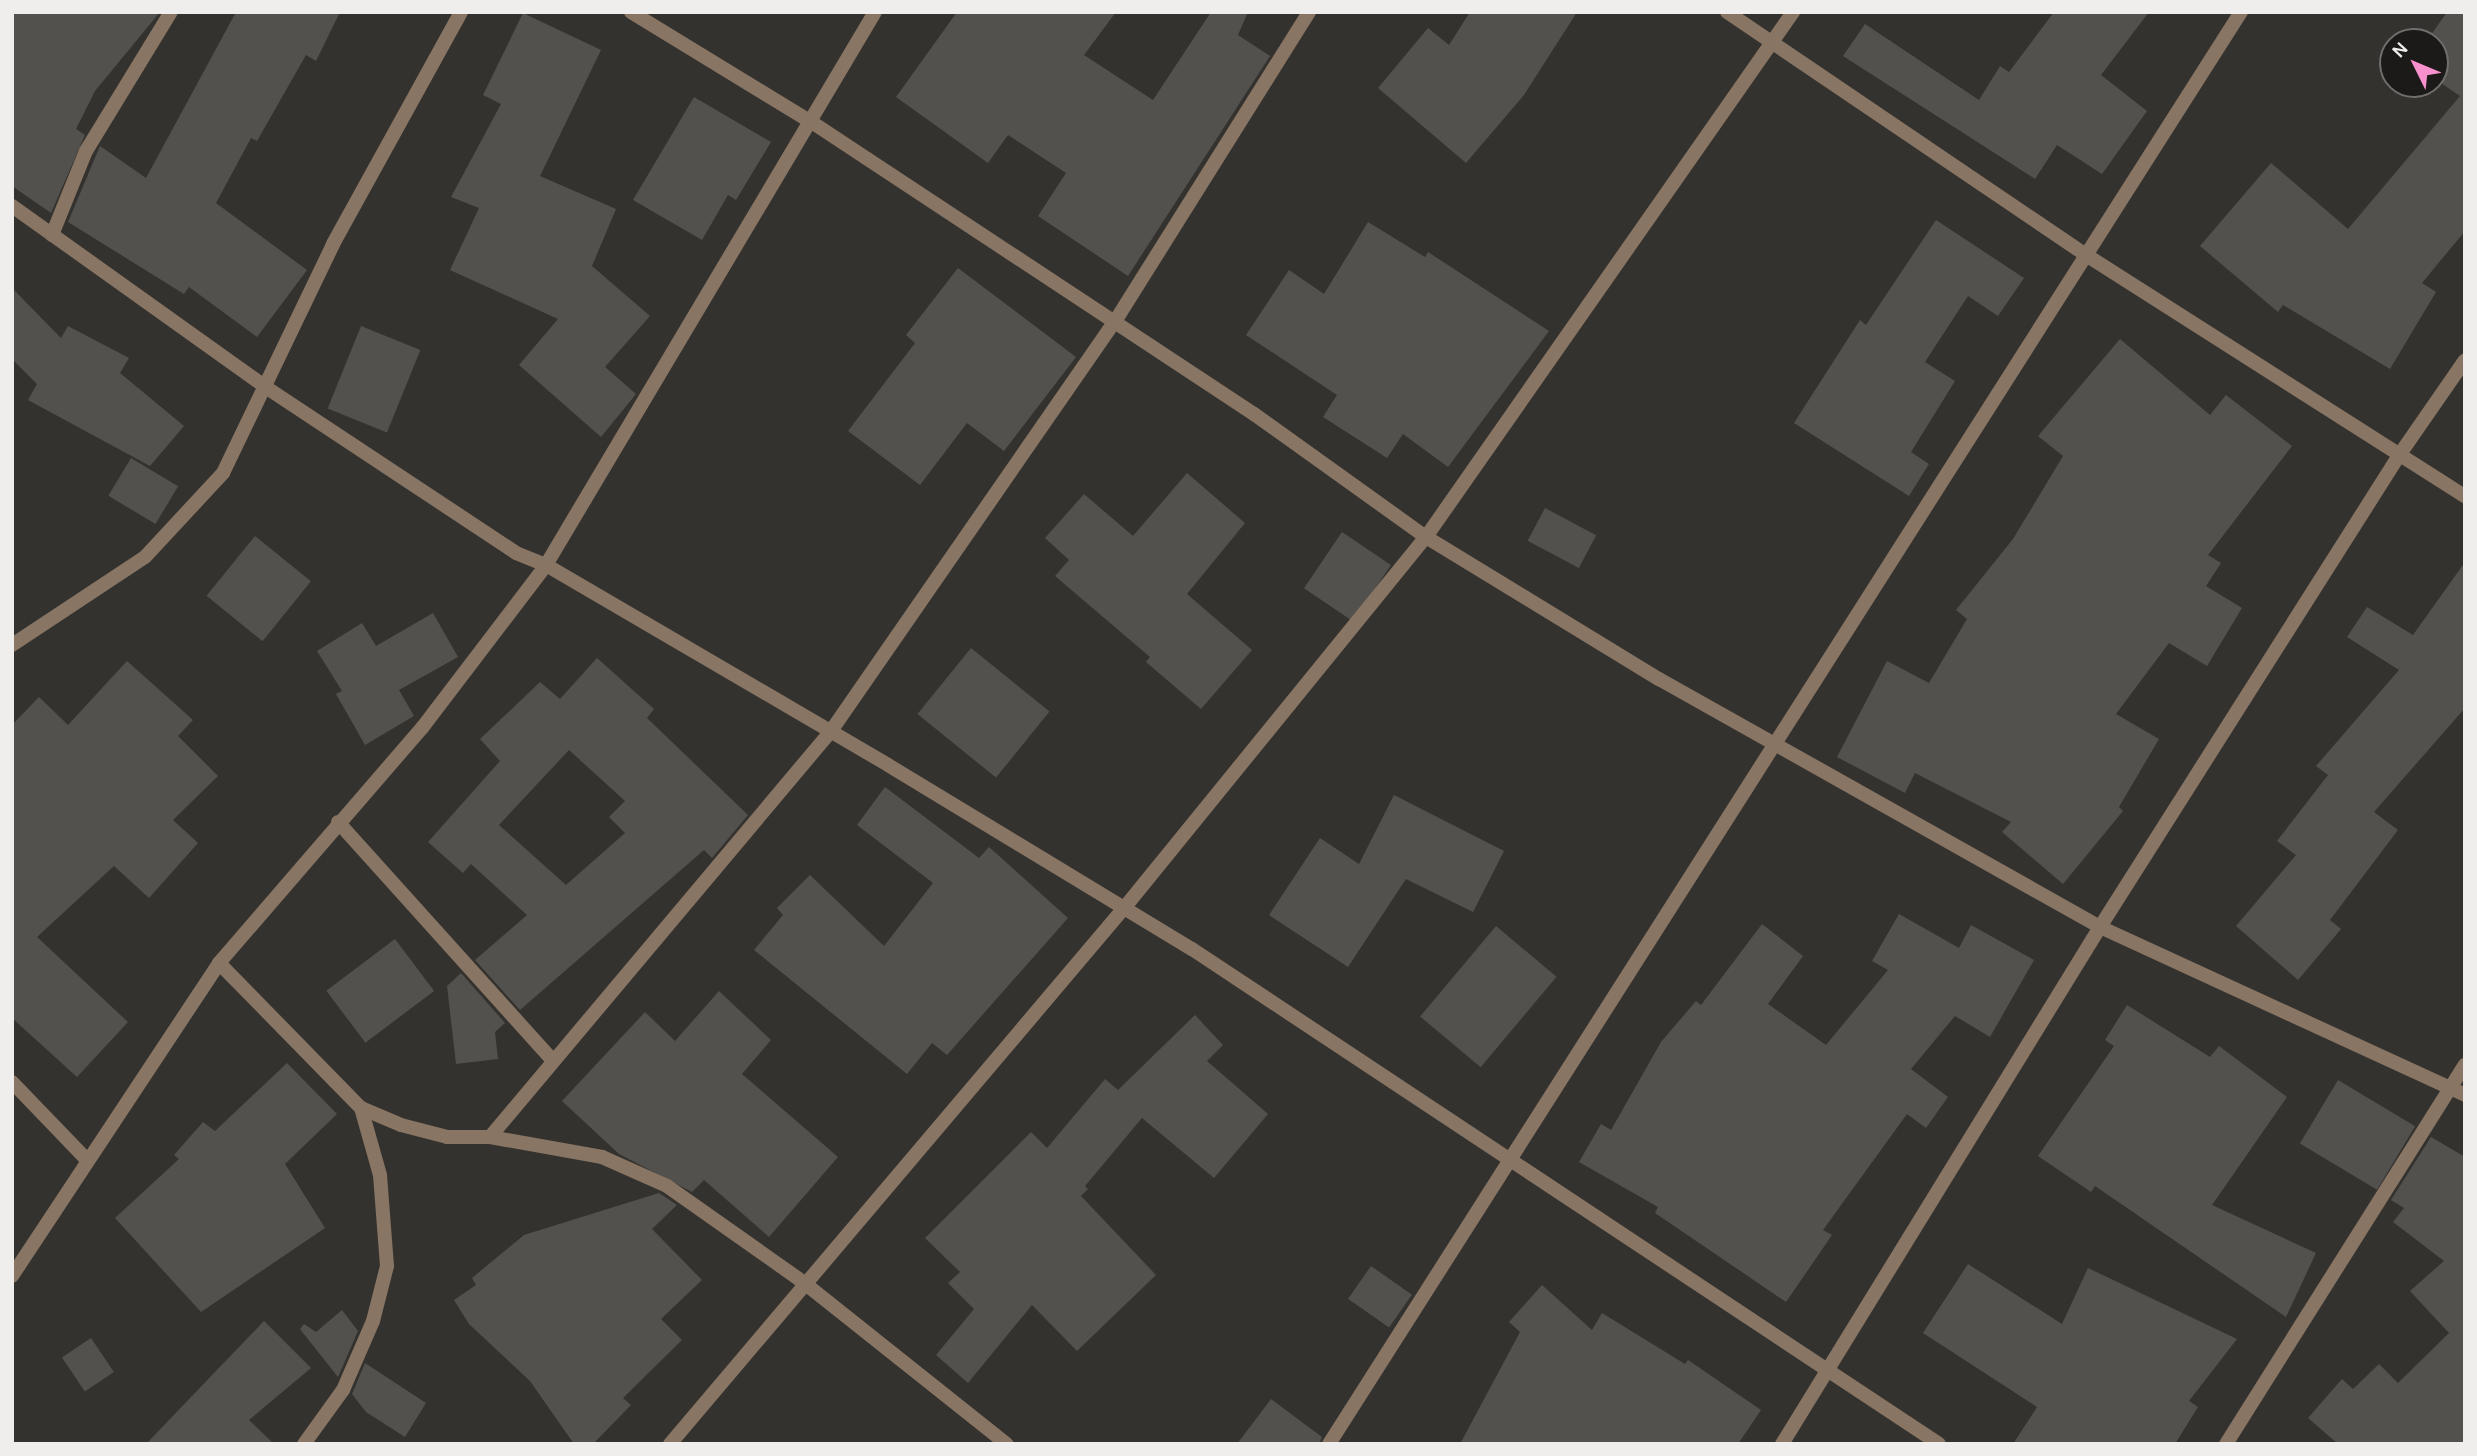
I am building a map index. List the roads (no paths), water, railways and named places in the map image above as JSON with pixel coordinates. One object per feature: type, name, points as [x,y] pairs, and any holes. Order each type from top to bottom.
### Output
[{"type":"street","points":[[52,235],[86,151],[171,12]]},
{"type":"street","points":[[12,645],[145,557],[223,473],[267,388],[333,244],[461,12]]},
{"type":"street","points":[[631,12],[813,123],[1254,414],[1426,537],[1772,745],[2100,928],[2451,1087],[2465,1096]]},
{"type":"street","points":[[12,1276],[86,1159],[219,963],[338,822],[422,728],[547,565],[813,123],[875,12]]},
{"type":"street","points":[[491,1136],[831,731],[1114,323],[1309,12]]},
{"type":"street","points":[[1727,12],[2083,253],[2465,496]]},
{"type":"street","points":[[670,1444],[803,1282],[1125,907],[1426,537],[1793,12]]},
{"type":"street","points":[[1329,1444],[2083,253],[2241,12]]},
{"type":"street","points":[[12,205],[267,388],[516,553],[547,565],[1125,907],[1939,1444]]},
{"type":"street","points":[[1782,1444],[1830,1371],[2100,928],[2400,454],[2465,360]]},
{"type":"street","points":[[338,822],[553,1061]]},
{"type":"street","points":[[219,963],[361,1108],[401,1125],[447,1137],[491,1136],[603,1157],[667,1186],[803,1282],[1007,1444]]},
{"type":"street","points":[[2226,1444],[2465,1065]]},
{"type":"street","points":[[12,1082],[86,1159]]},
{"type":"street","points":[[304,1444],[343,1390],[373,1321],[387,1266],[380,1175],[361,1108]]}]
